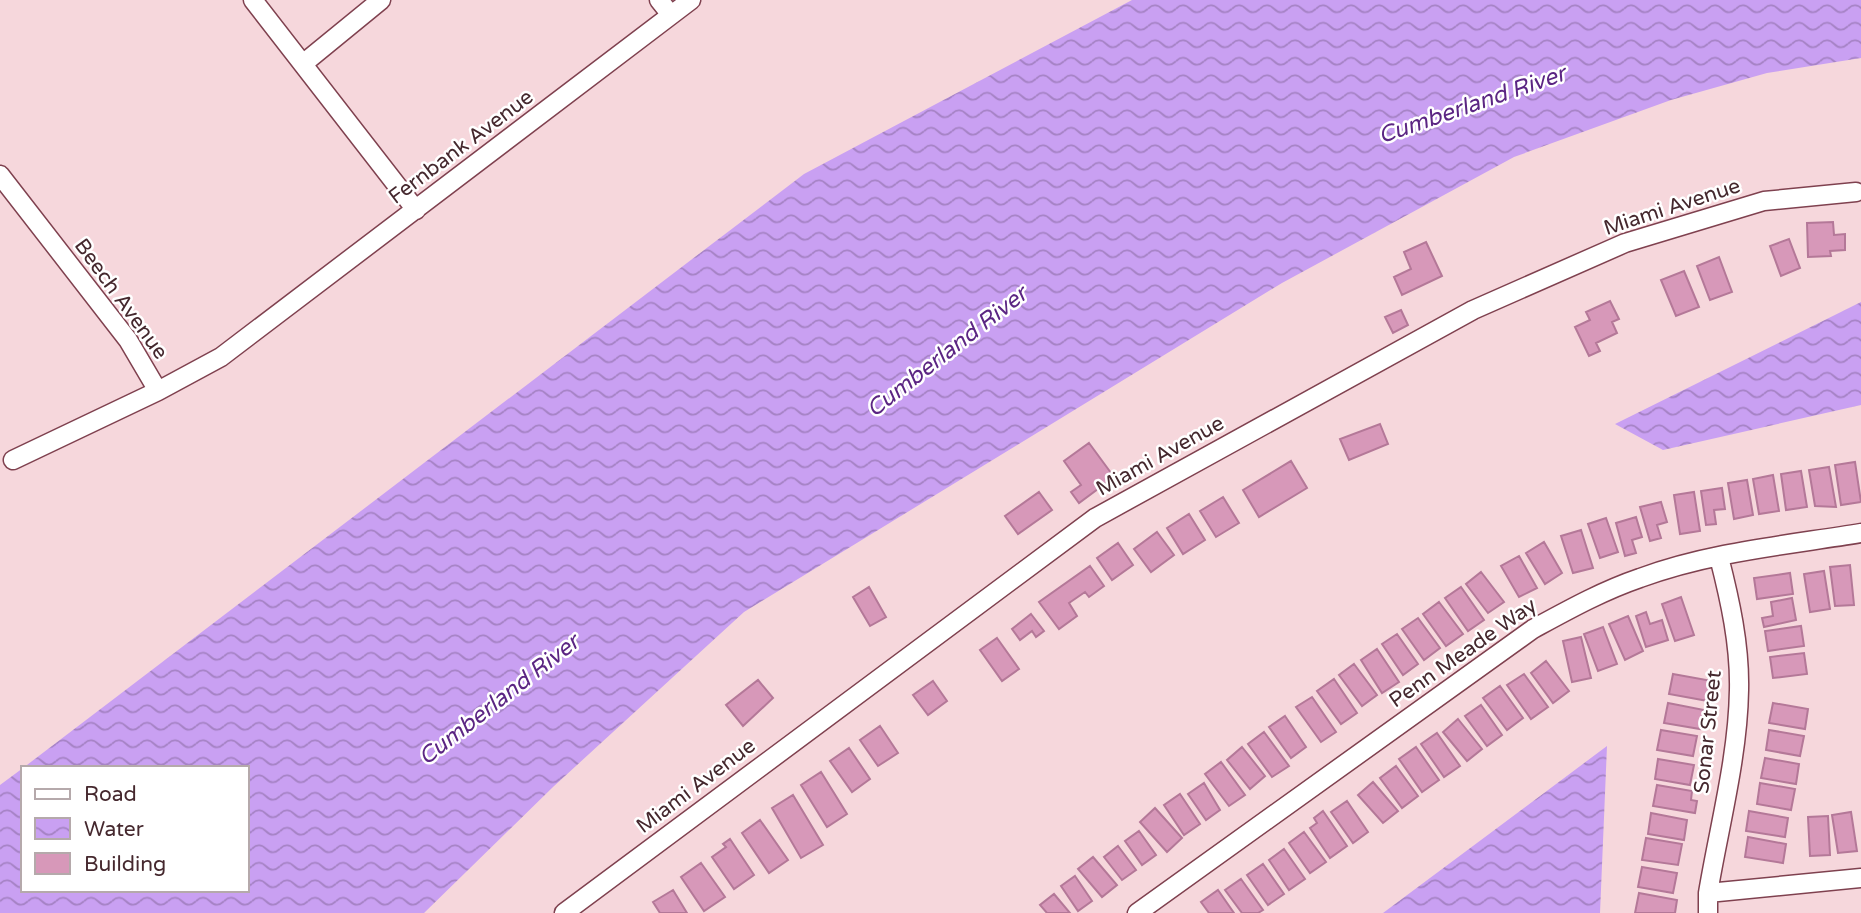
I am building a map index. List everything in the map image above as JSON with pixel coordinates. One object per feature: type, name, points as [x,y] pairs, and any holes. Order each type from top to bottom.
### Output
[{"type":"street","points":[[253,0],[416,210]]},
{"type":"street","points":[[304,63],[381,0]]},
{"type":"street","points":[[659,0],[671,15]]},
{"type":"street","name":"Fernbank Avenue","points":[[257,330],[691,0]]},
{"type":"street","name":"Beech Avenue","points":[[0,175],[128,340],[158,391],[220,357],[257,330]]},
{"type":"street","name":"Miami Avenue","points":[[564,913],[1095,518],[1473,310],[1625,243],[1764,201],[1856,192]]},
{"type":"street","points":[[13,460],[158,391]]},
{"type":"street","name":"Penn Meade Way","points":[[1137,913],[1533,629],[1593,596],[1643,577],[1719,557],[1861,533]]},
{"type":"street","name":"Sonar Street","points":[[1708,913],[1708,893],[1732,757],[1739,691],[1736,636],[1719,557]]},
{"type":"street","points":[[1708,893],[1861,877]]},
{"type":"water","name":"Cumberland River","points":[[1132,0],[1861,0],[1861,58],[1767,73],[1671,100],[1514,157],[1282,283],[744,612],[553,787],[424,913],[0,913],[0,785],[21,769],[21,892],[248,892],[248,766],[25,766],[804,174]]},
{"type":"water","points":[[1861,302],[1861,405],[1663,450],[1615,424]]},
{"type":"water","points":[[1607,746],[1600,913],[1383,913]]},
{"type":"building","points":[[1833,222],[1834,235],[1845,234],[1845,250],[1830,251],[1831,256],[1808,257],[1807,223]]},
{"type":"building","points":[[1789,239],[1800,268],[1781,276],[1770,246]]},
{"type":"building","points":[[1426,242],[1442,276],[1402,295],[1394,277],[1411,269],[1404,252]]},
{"type":"building","points":[[1719,257],[1732,292],[1710,300],[1697,266]]},
{"type":"building","points":[[1684,271],[1699,307],[1676,316],[1661,280]]},
{"type":"building","points":[[1610,301],[1619,319],[1612,322],[1617,333],[1596,343],[1600,351],[1589,356],[1575,327],[1590,320],[1586,312]]},
{"type":"building","points":[[1401,310],[1408,325],[1393,333],[1385,317]]},
{"type":"building","points":[[1380,424],[1388,444],[1349,460],[1340,439]]},
{"type":"building","points":[[1089,443],[1114,477],[1079,503],[1071,492],[1081,485],[1064,461]]},
{"type":"building","points":[[1291,461],[1307,488],[1259,517],[1243,490]]},
{"type":"building","points":[[1855,462],[1861,502],[1841,505],[1835,465]]},
{"type":"building","points":[[1829,467],[1836,507],[1815,506],[1809,470]]},
{"type":"building","points":[[1801,471],[1807,507],[1786,510],[1781,474]]},
{"type":"building","points":[[1773,475],[1779,511],[1759,514],[1753,479]]},
{"type":"building","points":[[1747,480],[1753,515],[1734,519],[1728,483]]},
{"type":"building","points":[[1722,488],[1725,509],[1714,510],[1716,524],[1706,525],[1701,491]]},
{"type":"building","points":[[1039,492],[1052,510],[1018,534],[1005,516]]},
{"type":"building","points":[[1694,492],[1700,531],[1680,534],[1674,495]]},
{"type":"building","points":[[1223,497],[1239,523],[1216,537],[1200,511]]},
{"type":"building","points":[[1661,502],[1667,522],[1657,525],[1661,538],[1650,541],[1640,507]]},
{"type":"building","points":[[1189,514],[1205,540],[1183,554],[1167,528]]},
{"type":"building","points":[[1636,517],[1642,537],[1632,540],[1636,553],[1625,556],[1616,523]]},
{"type":"building","points":[[1606,518],[1618,552],[1600,558],[1588,524]]},
{"type":"building","points":[[1581,530],[1593,568],[1573,573],[1561,536]]},
{"type":"building","points":[[1157,532],[1174,555],[1151,572],[1134,549]]},
{"type":"building","points":[[1544,542],[1562,573],[1545,584],[1526,553]]},
{"type":"building","points":[[1118,543],[1133,565],[1112,580],[1097,558]]},
{"type":"building","points":[[1519,556],[1537,588],[1519,597],[1501,566]]},
{"type":"building","points":[[1850,565],[1854,605],[1835,606],[1830,567]]},
{"type":"building","points":[[1090,566],[1104,586],[1089,597],[1085,592],[1069,603],[1077,616],[1059,629],[1039,602]]},
{"type":"building","points":[[1824,571],[1830,609],[1810,612],[1804,574]]},
{"type":"building","points":[[1481,572],[1504,602],[1488,613],[1466,584]]},
{"type":"building","points":[[1790,573],[1793,594],[1757,599],[1754,578]]},
{"type":"building","points":[[869,587],[886,617],[870,626],[853,597]]},
{"type":"building","points":[[1461,587],[1484,620],[1468,631],[1445,598]]},
{"type":"building","points":[[1681,597],[1694,635],[1675,641],[1662,604]]},
{"type":"building","points":[[1792,598],[1796,620],[1764,627],[1762,618],[1773,616],[1771,602]]},
{"type":"building","points":[[1439,602],[1463,634],[1446,646],[1423,614]]},
{"type":"building","points":[[1646,612],[1650,624],[1662,620],[1668,640],[1646,647],[1636,616]]},
{"type":"building","points":[[1031,614],[1044,631],[1036,637],[1032,631],[1020,640],[1012,629]]},
{"type":"building","points":[[1628,616],[1643,651],[1625,660],[1609,624]]},
{"type":"building","points":[[1418,618],[1440,648],[1424,660],[1402,629]]},
{"type":"building","points":[[1801,626],[1804,646],[1768,651],[1765,631]]},
{"type":"building","points":[[1603,627],[1617,664],[1598,671],[1584,634]]},
{"type":"building","points":[[1397,634],[1418,664],[1403,675],[1382,644]]},
{"type":"building","points":[[1581,637],[1591,678],[1572,682],[1563,641]]},
{"type":"building","points":[[997,638],[1019,669],[1002,681],[980,650]]},
{"type":"building","points":[[1377,649],[1399,682],[1382,693],[1361,660]]},
{"type":"building","points":[[1804,653],[1807,674],[1773,678],[1770,657]]},
{"type":"building","points":[[1546,661],[1569,691],[1553,703],[1531,673]]},
{"type":"building","points":[[1354,664],[1377,695],[1362,706],[1339,675]]},
{"type":"building","points":[[1524,674],[1548,707],[1531,719],[1507,685]]},
{"type":"building","points":[[1673,674],[1712,681],[1708,701],[1669,694]]},
{"type":"building","points":[[1334,679],[1357,713],[1341,724],[1317,691]]},
{"type":"building","points":[[758,680],[773,698],[743,726],[726,705]]},
{"type":"building","points":[[933,681],[947,701],[928,715],[913,695]]},
{"type":"building","points":[[1500,686],[1523,718],[1507,730],[1483,698]]},
{"type":"building","points":[[1312,697],[1336,732],[1321,742],[1296,707]]},
{"type":"building","points":[[1668,703],[1704,710],[1700,729],[1664,723]]},
{"type":"building","points":[[1773,703],[1808,709],[1805,729],[1769,723]]},
{"type":"building","points":[[1481,705],[1502,735],[1487,746],[1465,716]]},
{"type":"building","points":[[1285,716],[1306,747],[1291,758],[1269,727]]},
{"type":"building","points":[[1458,719],[1482,749],[1467,761],[1443,732]]},
{"type":"building","points":[[880,726],[898,753],[878,766],[860,740]]},
{"type":"building","points":[[1661,730],[1697,736],[1693,756],[1657,750]]},
{"type":"building","points":[[1769,730],[1804,736],[1800,756],[1766,750]]},
{"type":"building","points":[[1264,732],[1289,766],[1272,777],[1248,744]]},
{"type":"building","points":[[1437,733],[1460,766],[1444,777],[1421,744]]},
{"type":"building","points":[[1242,747],[1265,776],[1250,789],[1227,760]]},
{"type":"building","points":[[1416,747],[1439,780],[1422,792],[1399,759]]},
{"type":"building","points":[[849,748],[870,779],[852,792],[830,761]]},
{"type":"building","points":[[1765,758],[1799,764],[1796,784],[1761,778]]},
{"type":"building","points":[[1658,759],[1694,765],[1690,785],[1655,779]]},
{"type":"building","points":[[1221,762],[1245,795],[1229,806],[1205,774]]},
{"type":"building","points":[[1396,766],[1418,796],[1402,808],[1380,778]]},
{"type":"building","points":[[821,772],[847,814],[827,827],[801,785]]},
{"type":"building","points":[[1373,782],[1398,811],[1383,823],[1358,795]]},
{"type":"building","points":[[1204,783],[1220,810],[1206,820],[1188,794]]},
{"type":"building","points":[[1760,783],[1795,789],[1791,810],[1757,804]]},
{"type":"building","points":[[1657,785],[1692,791],[1691,800],[1697,801],[1695,813],[1653,806]]},
{"type":"building","points":[[1180,794],[1200,824],[1184,835],[1164,805]]},
{"type":"building","points":[[793,795],[823,845],[801,858],[772,808]]},
{"type":"building","points":[[1347,801],[1368,832],[1353,843],[1331,812]]},
{"type":"building","points":[[1155,808],[1182,838],[1167,852],[1140,822]]},
{"type":"building","points":[[1323,811],[1347,846],[1330,858],[1310,828],[1317,823],[1314,818]]},
{"type":"building","points":[[1749,811],[1788,818],[1785,837],[1746,831]]},
{"type":"building","points":[[1851,812],[1857,851],[1838,853],[1832,815]]},
{"type":"building","points":[[1651,813],[1687,820],[1684,840],[1648,834]]},
{"type":"building","points":[[1828,816],[1830,855],[1810,856],[1808,817]]},
{"type":"building","points":[[760,820],[788,860],[769,873],[742,833]]},
{"type":"building","points":[[1139,831],[1156,855],[1142,865],[1125,841]]},
{"type":"building","points":[[1304,832],[1326,862],[1310,873],[1289,843]]},
{"type":"building","points":[[1748,837],[1786,844],[1783,863],[1745,857]]},
{"type":"building","points":[[1646,838],[1682,844],[1678,865],[1642,860]]},
{"type":"building","points":[[730,839],[754,875],[734,889],[712,857],[726,847],[723,844]]},
{"type":"building","points":[[1118,846],[1136,870],[1122,880],[1104,857]]},
{"type":"building","points":[[1284,849],[1305,879],[1289,890],[1269,860]]},
{"type":"building","points":[[1093,857],[1117,885],[1102,897],[1078,869]]},
{"type":"building","points":[[701,863],[725,897],[704,911],[681,877]]},
{"type":"building","points":[[1263,864],[1284,894],[1268,905],[1247,875]]},
{"type":"building","points":[[1642,867],[1677,873],[1673,893],[1638,887]]},
{"type":"building","points":[[1075,876],[1092,901],[1078,911],[1061,886]]},
{"type":"building","points":[[1241,879],[1263,910],[1258,913],[1242,913],[1225,890]]},
{"type":"building","points":[[673,890],[687,913],[660,913],[653,902]]},
{"type":"building","points":[[1218,890],[1234,913],[1209,913],[1201,902]]},
{"type":"building","points":[[1639,893],[1677,900],[1675,913],[1635,913]]},
{"type":"building","points":[[1054,894],[1070,913],[1047,913],[1040,905]]}]
